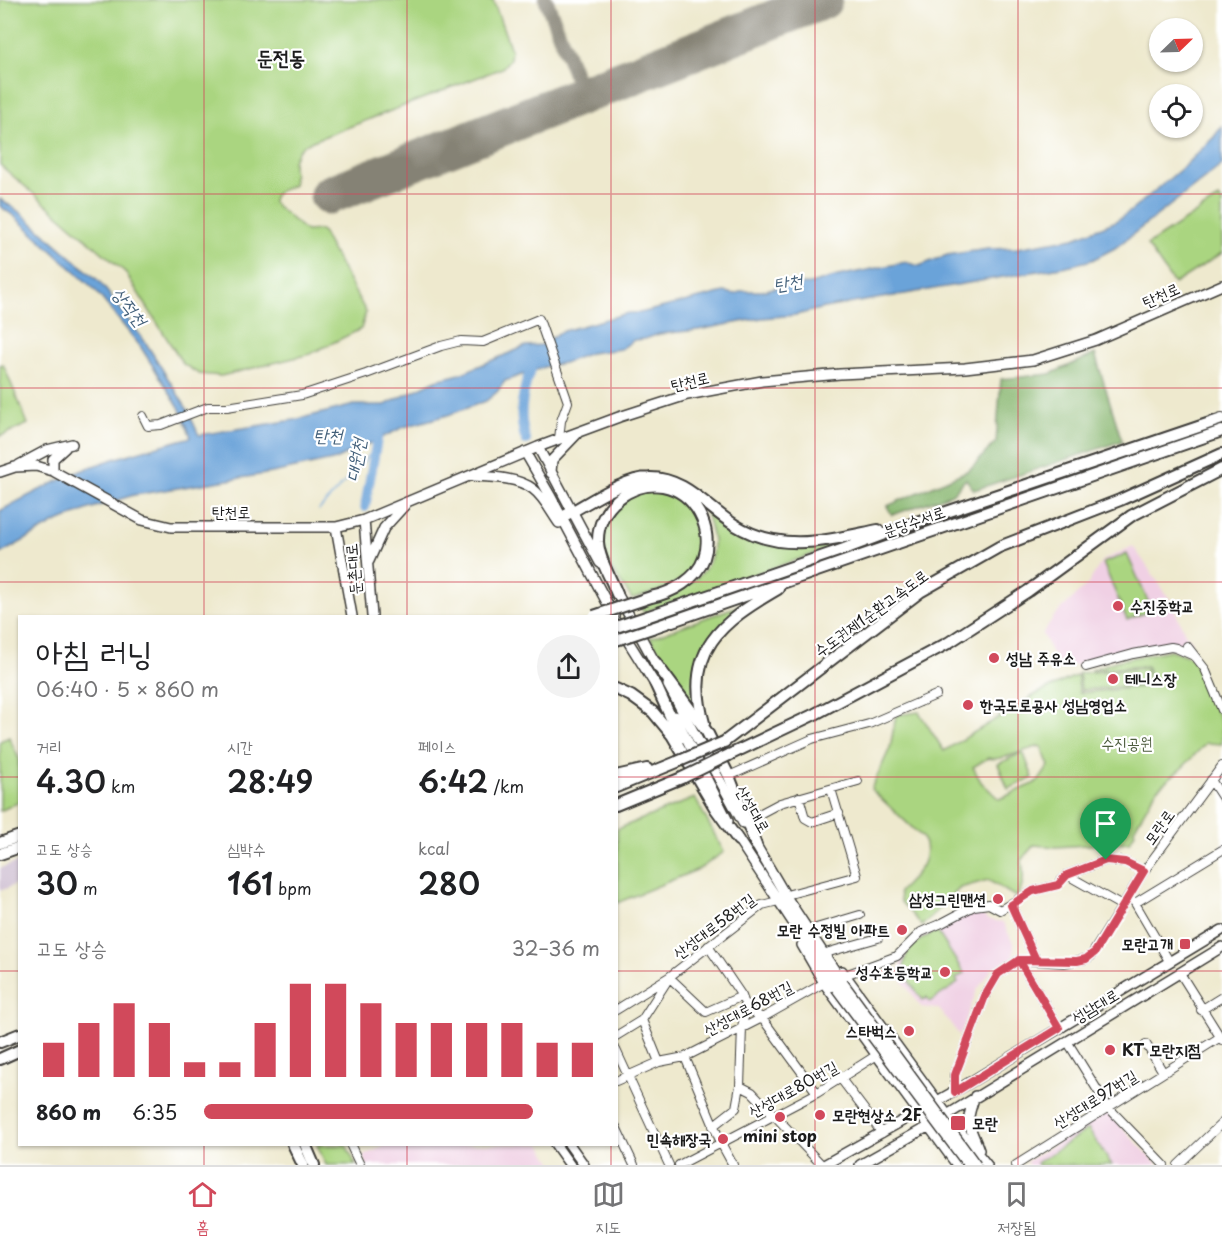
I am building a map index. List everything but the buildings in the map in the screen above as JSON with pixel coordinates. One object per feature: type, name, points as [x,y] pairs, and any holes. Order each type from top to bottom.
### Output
[{"type":"highway","name":"분당수서로","points":[[618,626],[1222,419]]},
{"type":"highway","name":"분당수서로","points":[[618,639],[1222,431]]},
{"type":"highway","name":"수도권제1순환고속도로","points":[[618,786],[724,742],[920,592],[999,547],[1120,500],[1222,454]]},
{"type":"highway","points":[[618,804],[684,777],[815,714],[948,643],[1028,591],[1131,516],[1222,469]]},
{"type":"highway","points":[[567,514],[630,482],[646,477],[677,482],[737,526],[778,542],[804,544],[911,524]]},
{"type":"highway","points":[[597,615],[677,587],[692,576],[702,564],[707,549],[707,533],[700,514],[692,502],[663,486],[634,489],[620,496],[608,508],[598,541],[601,557],[617,594]]},
{"type":"highway","points":[[756,845],[729,776],[707,732],[700,710],[698,691],[700,663],[708,645],[747,607],[801,576]]},
{"type":"highway","points":[[656,662],[707,732]]},
{"type":"highway","points":[[654,683],[693,770]]},
{"type":"highway","points":[[618,690],[631,696],[653,712],[672,735],[715,808],[738,840]]},
{"type":"highway","points":[[618,776],[677,762]]},
{"type":"highway","points":[[0,843],[18,837]]},
{"type":"highway","points":[[0,854],[18,848]]},
{"type":"highway","points":[[0,1042],[18,1035]]},
{"type":"highway","points":[[0,1059],[18,1051]]},
{"type":"highway","points":[[300,1147],[303,1165]]},
{"type":"highway","points":[[300,1147],[314,1165]]},
{"type":"main road","name":"탄천로","points":[[54,471],[142,520],[171,527],[336,527],[364,520],[559,439],[687,395],[762,381],[840,374],[965,368],[1033,360],[1096,340],[1222,285]]},
{"type":"main road","points":[[551,472],[552,460],[579,432]]},
{"type":"main road","points":[[0,472],[15,467],[47,450],[72,444],[53,459],[54,471],[36,466],[15,467]]},
{"type":"main road","name":"산성대로","points":[[538,447],[551,472],[567,514],[573,542],[613,615]]},
{"type":"main road","name":"산성대로","points":[[525,452],[617,594],[787,898],[841,982],[968,1165]]},
{"type":"main road","points":[[470,475],[519,482],[532,488],[543,498],[573,542]]},
{"type":"main road","points":[[368,563],[384,528],[409,501]]},
{"type":"main road","name":"둔촌대로","points":[[364,520],[372,615]]},
{"type":"main road","name":"둔촌대로","points":[[336,527],[352,615]]},
{"type":"main road","name":"산성대로","points":[[618,625],[676,718],[738,840],[778,900],[981,1163]]},
{"type":"main road","points":[[756,845],[829,952],[841,982],[938,1102],[981,1163]]},
{"type":"main road","points":[[778,900],[824,983],[957,1165]]},
{"type":"main road","name":"성남대로","points":[[823,1165],[938,1102],[1222,930]]},
{"type":"main road","name":"성남대로","points":[[860,1165],[929,1126],[1222,947]]},
{"type":"main road","points":[[975,1096],[968,1124],[981,1163]]},
{"type":"main road","points":[[556,1146],[570,1165]]},
{"type":"main road","points":[[570,1146],[584,1165]]},
{"type":"main road","points":[[876,1156],[883,1165]]},
{"type":"street","points":[[143,416],[148,426],[161,425],[208,407],[227,407],[302,394],[366,374],[441,346],[461,341],[483,342],[539,320],[568,402],[561,421],[559,439]]},
{"type":"street","points":[[1186,646],[1205,669],[1222,710]]},
{"type":"street","points":[[1086,668],[1133,654],[1171,647],[1194,656]]},
{"type":"street","points":[[729,776],[812,738],[869,724],[936,695]]},
{"type":"street","name":"모란로","points":[[1019,960],[1064,963],[1086,959],[1095,952],[1144,871],[1222,766]]},
{"type":"street","points":[[1211,780],[1222,797]]},
{"type":"street","points":[[746,821],[780,803],[858,781]]},
{"type":"street","points":[[790,894],[857,876],[831,789]]},
{"type":"street","points":[[799,797],[805,818],[812,822],[839,813]]},
{"type":"street","points":[[1135,903],[1222,850]]},
{"type":"street","points":[[841,982],[897,956],[921,932],[974,906],[989,904],[1000,910],[1033,891],[1058,885],[1067,875],[1106,860],[1125,862],[1144,871]]},
{"type":"street","points":[[1067,875],[1122,906]]},
{"type":"street","points":[[1126,898],[1135,903],[1169,961]]},
{"type":"street","name":"산성대로58번길","points":[[618,1009],[669,977],[762,905],[778,900]]},
{"type":"street","points":[[1011,905],[1036,960]]},
{"type":"street","points":[[813,929],[860,915]]},
{"type":"street","points":[[829,952],[878,938]]},
{"type":"street","points":[[708,946],[742,996],[746,1007],[742,1027],[740,1086],[736,1108],[713,1126]]},
{"type":"street","points":[[951,1094],[955,1075],[985,996],[998,974],[1019,960],[1059,1028]]},
{"type":"street","points":[[1180,973],[1201,1010],[1221,1038]]},
{"type":"street","points":[[618,1035],[642,1020],[669,977]]},
{"type":"street","name":"산성대로58번길","points":[[669,977],[706,1012],[742,996]]},
{"type":"street","name":"산성대로68번길","points":[[618,1080],[659,1062],[685,1057],[824,983]]},
{"type":"street","points":[[1201,1010],[1222,997]]},
{"type":"street","points":[[746,1007],[762,1018],[817,1093]]},
{"type":"street","points":[[642,1020],[659,1062]]},
{"type":"street","name":"산성대로97번길","points":[[1016,1165],[1221,1038]]},
{"type":"street","points":[[1066,1041],[1108,1107],[1164,1165]]},
{"type":"street","points":[[1146,1044],[1164,1072]]},
{"type":"street","points":[[618,1054],[669,1165]]},
{"type":"street","name":"산성대로80번길","points":[[679,1165],[817,1093],[877,1055]]},
{"type":"street","points":[[685,1057],[713,1126],[733,1165]]},
{"type":"street","points":[[841,1079],[882,1133]]},
{"type":"street","points":[[740,1086],[752,1092],[823,1165]]},
{"type":"street","points":[[1178,1165],[1221,1125]]},
{"type":"street","points":[[618,1132],[634,1165]]},
{"type":"street","points":[[352,1146],[360,1165]]},
{"type":"shaded area","name":"수진중학교","points":[[1133,546],[1169,598],[1185,633],[1192,642],[1185,649],[1160,645],[1082,666],[1057,663],[1042,634],[1055,615],[1088,584],[1102,561]]},
{"type":"shaded area","points":[[18,862],[18,883],[0,891],[0,868]]},
{"type":"shaded area","name":"성수초등학교","points":[[976,909],[988,920],[1003,922],[1014,945],[1013,958],[993,968],[977,990],[960,1036],[939,1009],[921,1007],[899,976],[902,954],[921,933]]},
{"type":"shaded area","points":[[1107,1112],[1158,1165],[1029,1165],[1026,1162]]},
{"type":"shaded area","points":[[385,1146],[542,1146],[554,1165],[367,1165],[363,1156]]},
{"type":"green space","points":[[0,0],[493,0],[511,50],[510,59],[502,68],[305,144],[295,155],[293,185],[279,191],[273,203],[306,231],[321,230],[366,312],[361,329],[310,354],[221,376],[199,374],[183,364],[125,272],[0,165]]},
{"type":"green space","points":[[1219,198],[1222,202],[1222,253],[1174,284],[1147,245]]},
{"type":"green space","points":[[1095,354],[1122,441],[974,490],[966,479],[952,494],[892,515],[887,506],[969,470],[996,442],[1001,379],[1050,374]]},
{"type":"green space","points":[[3,364],[28,424],[0,436],[0,365]]},
{"type":"green space","points":[[660,490],[682,500],[695,513],[702,532],[701,553],[691,571],[677,582],[632,599],[604,555],[603,537],[615,510],[628,497],[639,492]]},
{"type":"green space","points":[[706,511],[739,533],[769,544],[801,547],[840,545],[643,612],[641,607],[688,585],[706,568],[713,543]]},
{"type":"green space","points":[[1127,554],[1152,610],[1127,620],[1103,563]]},
{"type":"green space","points":[[741,605],[703,652],[696,666],[693,680],[693,703],[650,638]]},
{"type":"green space","name":"수진공원","points":[[1170,650],[1191,657],[1200,672],[1222,725],[1222,744],[1206,743],[1157,789],[1129,842],[1056,847],[1034,845],[1022,859],[1023,884],[1016,897],[988,880],[960,888],[922,926],[901,902],[899,892],[916,874],[924,861],[926,854],[923,838],[871,789],[890,748],[896,715],[919,712],[944,751],[1038,693],[1078,675],[1079,693],[1150,686],[1147,666],[1091,670],[1116,661]],"holes":[[[1041,746],[1049,766],[1038,782],[999,799],[981,782],[973,767],[988,758],[1006,757]]]},
{"type":"green space","name":"테니스장","points":[[1146,668],[1147,685],[1081,690],[1079,673]]},
{"type":"green space","points":[[9,737],[18,757],[18,802],[0,811],[0,741]]},
{"type":"green space","points":[[1021,753],[1024,754],[1033,778],[1008,789],[998,764]]},
{"type":"green space","points":[[695,798],[724,852],[699,869],[618,903],[618,829]]},
{"type":"green space","points":[[937,931],[964,973],[956,979],[958,983],[930,1002],[927,997],[923,1000],[910,983],[904,964],[908,951],[913,946]]},
{"type":"green space","points":[[1088,1129],[1112,1165],[1038,1165],[1037,1163]]},
{"type":"green space","points":[[317,1146],[346,1146],[356,1165],[326,1165]]},
{"type":"water","name":"탄천","points":[[1222,126],[1222,165],[1115,248],[1092,260],[796,315],[762,318],[634,340],[621,349],[590,353],[505,381],[486,401],[448,415],[404,427],[337,459],[272,473],[134,495],[89,509],[55,523],[0,554],[0,511],[88,468],[191,437],[179,407],[140,346],[94,289],[0,206],[0,199],[21,213],[100,282],[146,343],[186,407],[199,435],[294,420],[354,405],[385,405],[436,380],[460,374],[526,346],[542,345],[560,332],[628,313],[640,313],[724,292],[735,294],[742,291],[762,291],[785,285],[810,284],[906,262],[919,266],[947,255],[988,249],[1017,248],[1074,238],[1114,222],[1132,210],[1181,169],[1214,137]]},
{"type":"waterway","points":[[526,440],[522,421],[522,401],[534,362]]},
{"type":"waterway","name":"대원천","points":[[365,507],[379,428]]},
{"type":"waterway","points":[[319,510],[374,450]]},
{"type":"taxiway","points":[[546,0],[583,96]]},
{"type":"runway","points":[[329,195],[823,0]]},
{"type":"place","name":"수진중학교","points":[[1118,606]]},
{"type":"place","name":"성남 주유소","points":[[994,658]]},
{"type":"place","name":"테니스장","points":[[1113,679]]},
{"type":"place","name":"한국도로공사 성남영업소","points":[[968,705]]},
{"type":"place","name":"삼성그린맨션","points":[[998,899]]},
{"type":"place","name":"모란 수정빌 아파트","points":[[902,930]]},
{"type":"place","name":"모란고개","points":[[1185,944]]},
{"type":"place","name":"성수초등학교","points":[[945,972]]},
{"type":"place","name":"스타벅스","points":[[909,1031]]},
{"type":"place","name":"KT 모란지점","points":[[1110,1050]]},
{"type":"place","name":"모란현상소 2F","points":[[820,1115]]},
{"type":"place","name":"mini stop","points":[[780,1117]]},
{"type":"place","name":"모란","points":[[958,1123]]},
{"type":"place","name":"민속해장국","points":[[723,1139]]},
{"type":"district","name":"둔전동","points":[[281,58]]},
{"type":"route","points":[[1106,860],[1067,875],[1058,885],[1033,891],[1011,905],[1036,960],[1019,960],[1059,1028],[955,1092],[955,1075],[985,996],[998,974],[1019,960],[1064,963],[1086,959],[1095,952],[1144,871],[1125,862],[1106,860]]},
{"type":"water label","name":"상적천","points":[[129,307]]}]
